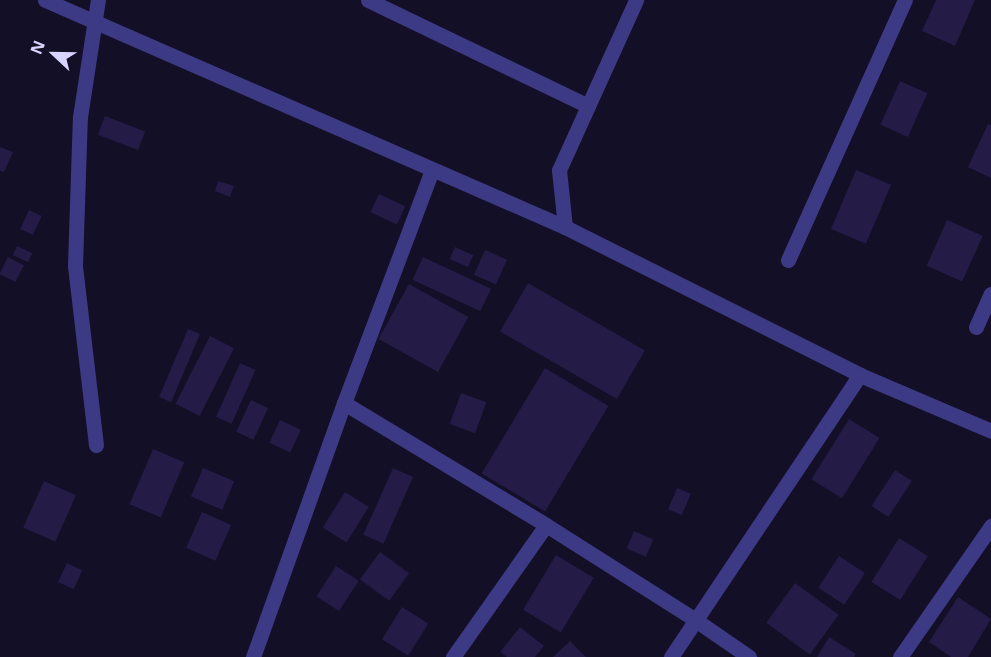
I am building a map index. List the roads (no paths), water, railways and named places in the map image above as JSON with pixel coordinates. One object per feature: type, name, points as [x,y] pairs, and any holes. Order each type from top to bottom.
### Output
[{"type":"street","points":[[45,0],[565,226],[860,375],[991,431]]},
{"type":"street","points":[[96,445],[75,265],[81,117],[98,0]]},
{"type":"street","points":[[368,0],[588,106]]},
{"type":"street","points":[[565,226],[559,170],[636,0]]},
{"type":"street","points":[[788,260],[905,0]]},
{"type":"street","points":[[253,657],[344,402],[432,170]]},
{"type":"street","points":[[976,327],[991,294]]},
{"type":"street","points":[[671,657],[694,619],[860,375]]},
{"type":"street","points":[[344,402],[546,525],[694,619],[749,657]]},
{"type":"street","points":[[453,657],[546,525]]},
{"type":"street","points":[[900,657],[991,526]]}]
